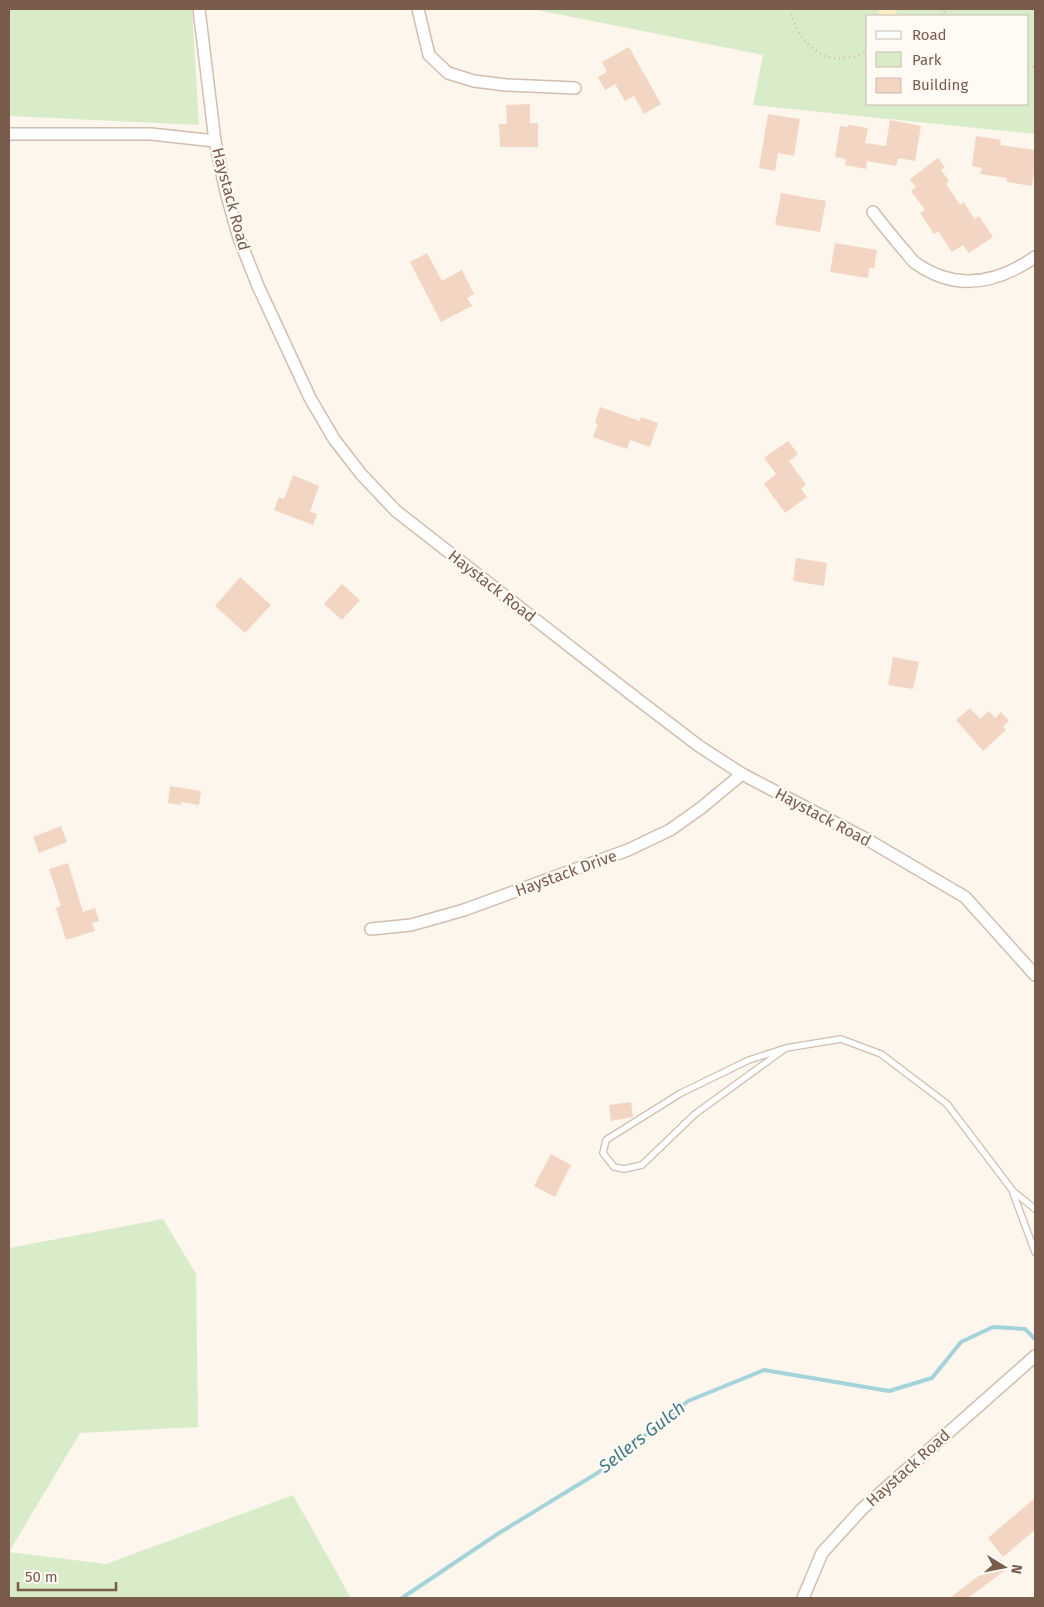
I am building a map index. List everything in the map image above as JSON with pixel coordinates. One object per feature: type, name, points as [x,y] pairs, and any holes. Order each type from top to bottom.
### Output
[{"type":"street","name":"Haystack Road","points":[[199,9],[215,141],[238,238],[310,398],[334,438],[361,474],[396,511],[699,746],[742,774],[868,840],[965,897],[1035,975]]},
{"type":"street","points":[[418,9],[429,55],[448,73],[474,81],[506,85],[575,88]]},
{"type":"street","points":[[9,134],[151,134],[215,141]]},
{"type":"street","points":[[872,212],[913,261],[938,275],[966,282],[997,277],[1025,264],[1035,257]]},
{"type":"street","name":"Haystack Drive","points":[[371,929],[411,924],[464,910],[628,850],[670,830],[702,808],[742,774]]},
{"type":"street","name":"Haystack Road","points":[[802,1598],[822,1553],[862,1509],[1035,1356]]},
{"type":"lane","points":[[786,1048],[695,1114],[642,1165],[624,1169],[614,1167],[603,1153],[606,1140],[682,1093],[749,1060],[786,1048],[841,1039],[882,1054],[948,1104],[1013,1191],[1035,1209]]},
{"type":"lane","points":[[1013,1191],[1035,1252]]},
{"type":"path","points":[[790,9],[803,38],[818,53],[830,58],[842,58],[866,52]]},
{"type":"green space","points":[[9,9],[192,9],[199,125],[9,116]]},
{"type":"green space","points":[[532,9],[1035,9],[1035,134],[753,105],[763,55]]},
{"type":"green space","points":[[163,1219],[196,1274],[198,1427],[80,1433],[9,1552],[9,1248]]},
{"type":"green space","points":[[293,1495],[351,1598],[9,1598],[9,1552],[106,1564]]},
{"type":"sand","points":[[877,9],[894,9],[897,15],[880,15]]},
{"type":"building","points":[[629,47],[661,104],[644,114],[634,96],[625,101],[615,84],[605,90],[598,77],[607,72],[602,62]]},
{"type":"building","points":[[530,104],[530,123],[538,123],[538,147],[500,147],[499,124],[507,124],[506,105]]},
{"type":"building","points":[[768,114],[800,119],[794,156],[778,153],[775,171],[759,168]]},
{"type":"building","points":[[890,120],[921,126],[915,161],[898,158],[896,166],[867,161],[866,169],[845,165],[846,159],[835,157],[840,126],[848,127],[848,125],[868,128],[865,143],[886,146]]},
{"type":"building","points":[[976,136],[1001,140],[1000,145],[1035,150],[1032,186],[1007,182],[1007,178],[980,174],[982,168],[972,166]]},
{"type":"building","points":[[938,158],[945,167],[941,170],[949,181],[946,184],[960,205],[964,202],[974,219],[979,216],[993,237],[969,253],[963,245],[952,252],[938,231],[934,234],[920,213],[925,210],[911,191],[916,187],[910,179]]},
{"type":"building","points":[[781,193],[826,201],[820,232],[775,225]]},
{"type":"building","points":[[835,243],[877,250],[874,268],[869,268],[868,278],[830,272]]},
{"type":"building","points":[[427,253],[442,281],[462,270],[474,294],[467,298],[472,306],[441,322],[410,262]]},
{"type":"building","points":[[600,407],[640,421],[641,417],[658,423],[650,447],[630,440],[627,449],[593,437],[598,424],[595,423]]},
{"type":"building","points":[[788,441],[798,454],[789,461],[806,485],[801,489],[807,497],[785,513],[764,484],[776,474],[764,458]]},
{"type":"building","points":[[293,475],[319,486],[310,512],[317,514],[313,525],[274,510],[279,497],[284,499]]},
{"type":"building","points":[[796,558],[827,563],[824,586],[793,581]]},
{"type":"building","points":[[240,577],[271,605],[245,633],[215,606]]},
{"type":"building","points":[[342,584],[360,600],[342,620],[324,604]]},
{"type":"building","points":[[893,657],[919,662],[913,689],[888,685]]},
{"type":"building","points":[[970,708],[980,719],[989,711],[995,718],[1001,712],[1009,721],[1003,726],[1006,730],[983,751],[956,720]]},
{"type":"building","points":[[170,786],[201,791],[199,805],[181,802],[181,805],[168,803]]},
{"type":"building","points":[[61,826],[67,842],[39,853],[33,837]]},
{"type":"building","points":[[68,863],[83,912],[95,908],[99,921],[92,923],[95,931],[66,940],[56,908],[61,906],[49,869]]},
{"type":"building","points":[[631,1102],[633,1117],[611,1121],[609,1105]]},
{"type":"building","points":[[551,1154],[571,1165],[555,1197],[534,1186]]},
{"type":"building","points":[[1035,1498],[1035,1530],[1003,1557],[988,1538]]},
{"type":"building","points":[[1000,1559],[1008,1568],[968,1598],[950,1598]]},
{"type":"waterway","name":"Sellers Gulch","points":[[402,1598],[499,1533],[599,1472],[688,1401],[764,1370],[889,1391],[932,1378],[961,1342],[993,1327],[1025,1329],[1035,1339]]}]
